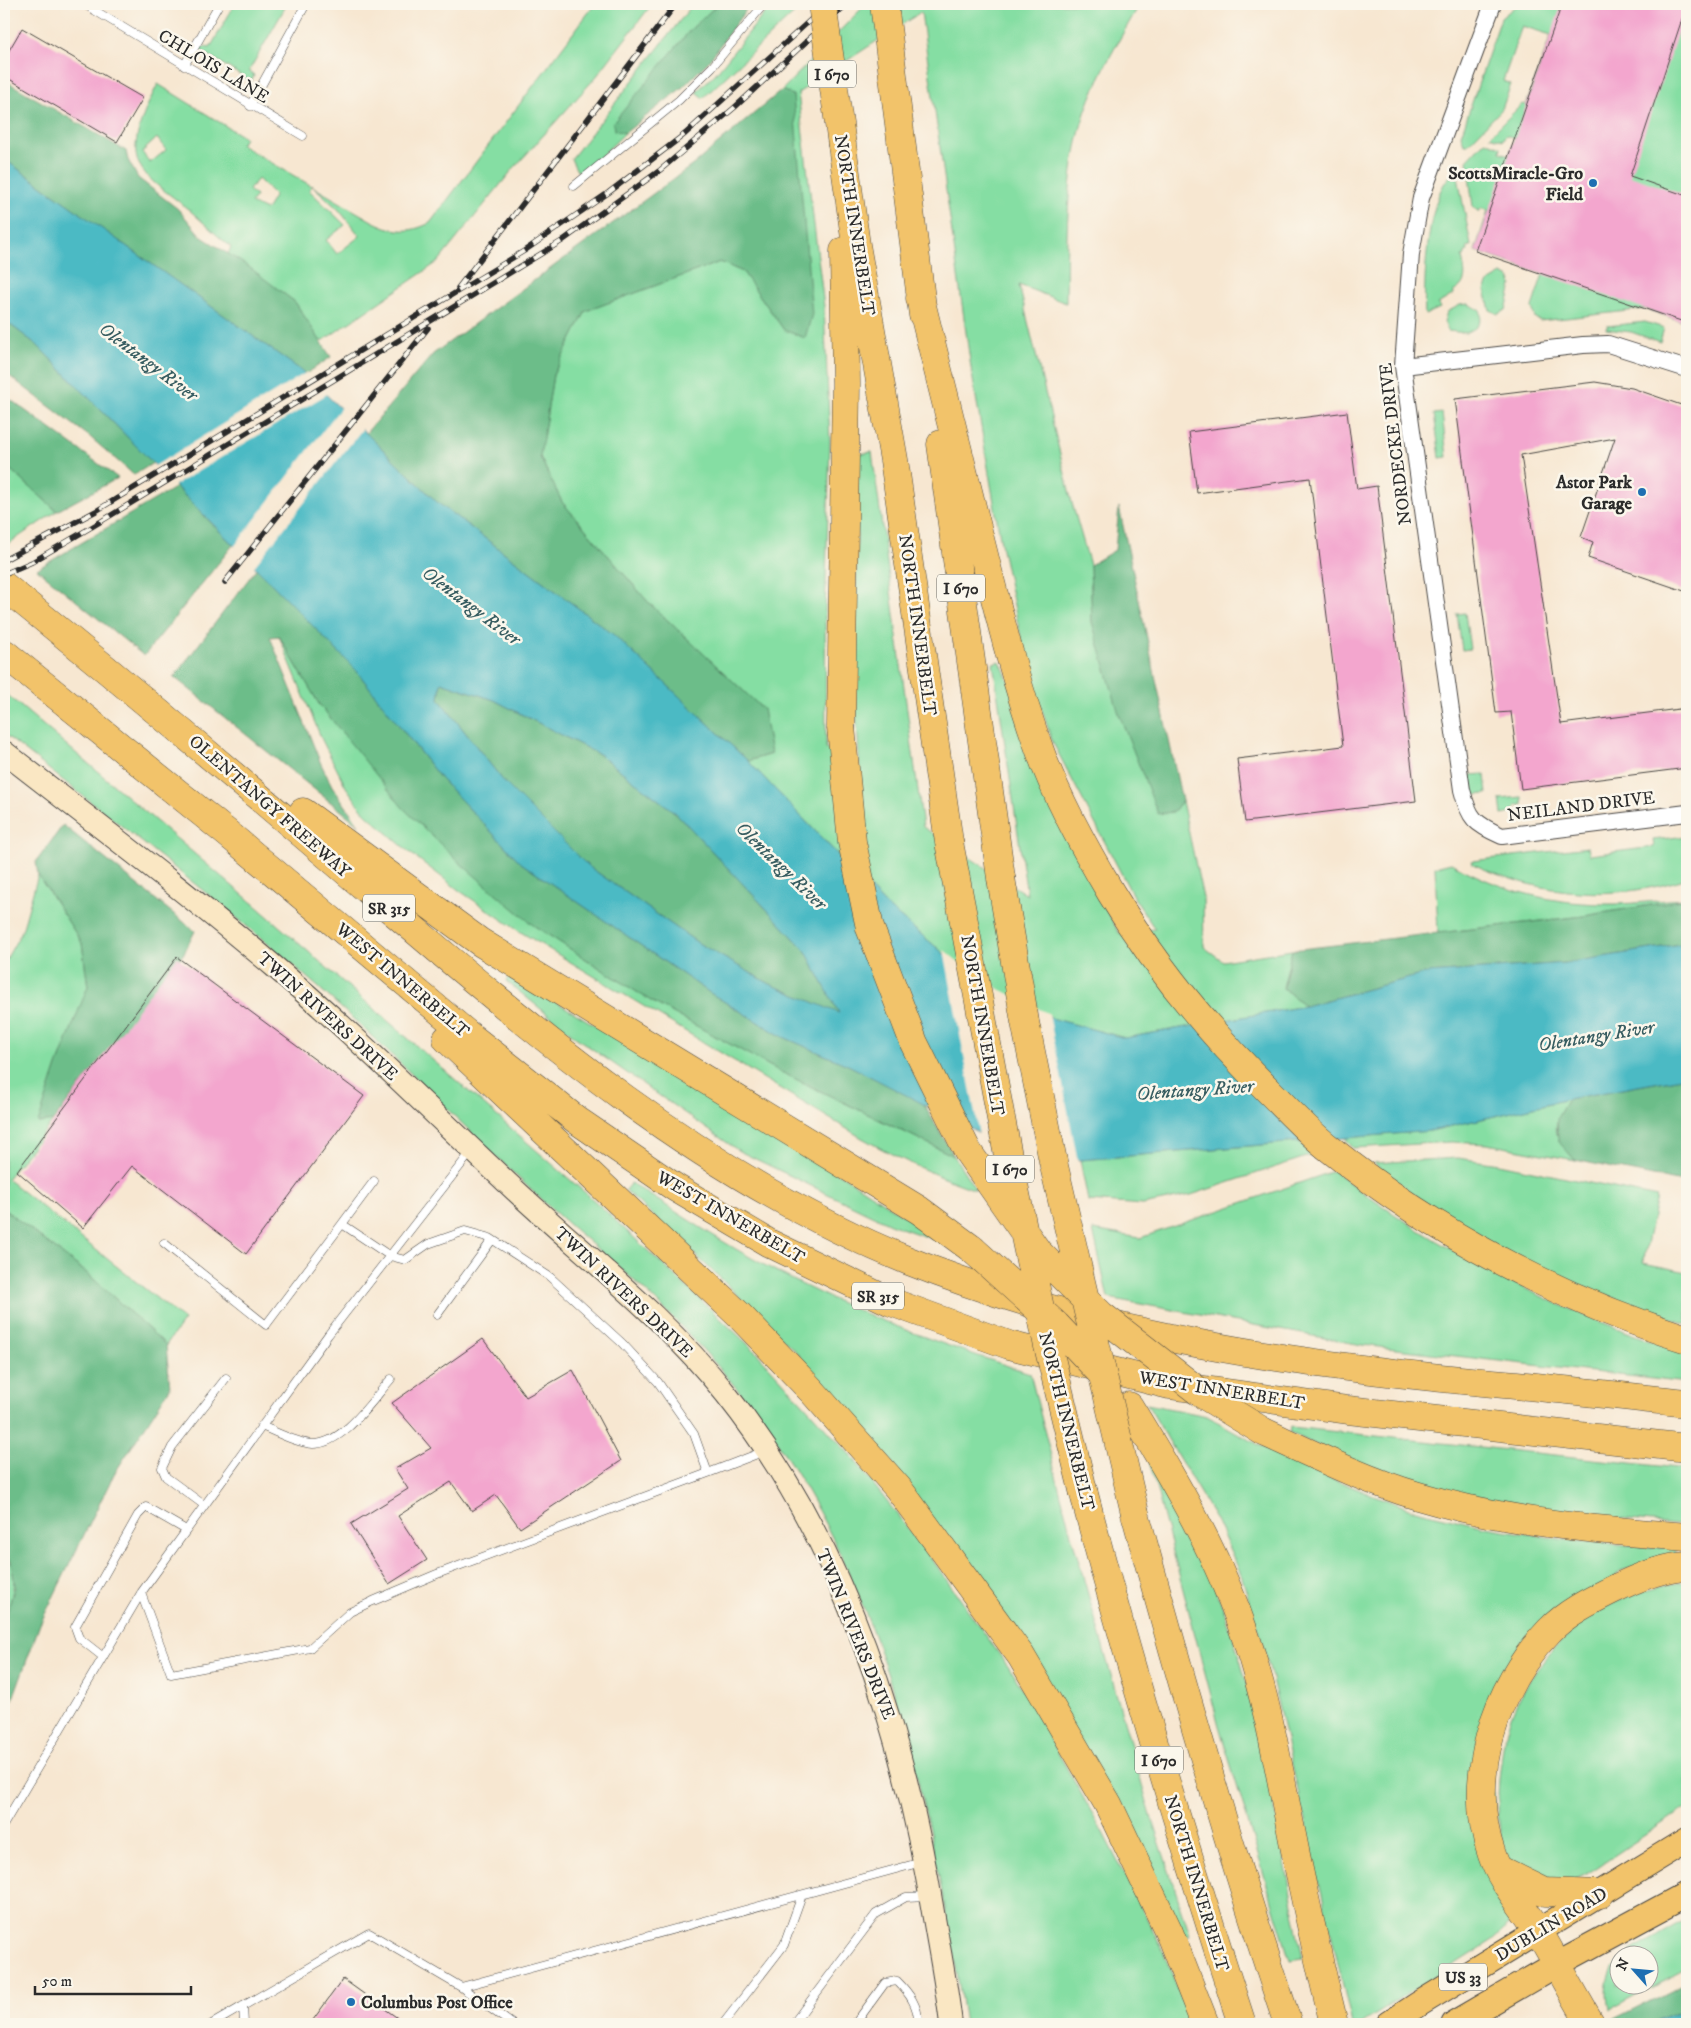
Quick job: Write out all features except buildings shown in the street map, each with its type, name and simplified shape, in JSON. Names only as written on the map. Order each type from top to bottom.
[{"type":"highway","name":"NORTH INNERBELT","points":[[822,4],[858,255],[894,460],[950,842],[1008,1161],[1048,1346],[1110,1592],[1183,1841],[1242,2024]]},
{"type":"highway","name":"I 670","points":[[884,4],[920,298],[1024,1022],[1054,1166],[1135,1514],[1244,1896],[1288,2024]]},
{"type":"highway","points":[[842,144],[846,384],[841,727],[852,842],[870,928],[914,1043],[968,1152],[1038,1252],[1101,1315],[1202,1394],[1264,1432],[1331,1463],[1417,1496],[1501,1515],[1597,1530],[1687,1537]]},
{"type":"highway","points":[[920,298],[1007,649],[1041,754],[1087,853],[1130,925],[1185,1001],[1231,1054],[1328,1147],[1380,1186],[1451,1232],[1523,1272],[1606,1310],[1687,1339]]},
{"type":"highway","name":"OLENTANGY FREEWAY","points":[[4,586],[178,727],[495,998],[604,1084],[664,1126],[790,1204],[909,1261],[1023,1302],[1100,1323],[1187,1342],[1424,1378],[1687,1403]]},
{"type":"highway","name":"SR 315","points":[[4,653],[227,834]]},
{"type":"highway","points":[[178,727],[301,811],[480,942],[919,1210],[972,1249],[1007,1278],[1062,1332],[1129,1406],[1180,1490],[1218,1565],[1248,1642],[1273,1742],[1306,1904],[1334,2024]]},
{"type":"highway","points":[[227,834],[608,1188],[738,1314],[812,1391],[898,1488],[1021,1656],[1108,1804],[1169,1932],[1205,2024]]},
{"type":"highway","name":"WEST INNERBELT","points":[[227,834],[466,1033],[578,1121],[676,1188],[769,1243],[891,1302],[1009,1345],[1169,1385],[1348,1410],[1687,1448]]},
{"type":"highway","points":[[1587,2017],[1539,1932],[1492,1855],[1484,1822],[1483,1779],[1489,1739],[1500,1705],[1520,1666],[1550,1630],[1582,1605],[1631,1580],[1687,1566]]},
{"type":"highway","points":[[1499,1869],[1545,1892],[1600,1894]]},
{"type":"main road","name":"TWIN RIVERS DRIVE","points":[[4,752],[275,967],[390,1070],[691,1354],[725,1392],[767,1450],[818,1539],[840,1585],[867,1651],[891,1719],[924,1861],[950,2024]]},
{"type":"main road","name":"DUBLIN ROAD","points":[[1389,2024],[1687,1840]]},
{"type":"main road","name":"DUBLIN ROAD","points":[[1454,2024],[1557,1964],[1687,1894]]},
{"type":"street","name":"NORDECKE DRIVE","points":[[1480,826],[1467,809],[1462,790],[1403,366],[1411,254],[1421,198],[1493,4]]},
{"type":"street","points":[[1403,366],[1583,345],[1608,344],[1687,369]]},
{"type":"street","name":"NEILAND DRIVE","points":[[1480,826],[1502,836],[1687,813]]},
{"type":"lane","name":"CHLOIS LANE","points":[[84,4],[250,106],[303,136]]},
{"type":"lane","points":[[184,66],[219,4]]},
{"type":"lane","points":[[250,106],[306,4]]},
{"type":"lane","points":[[574,186],[679,100],[712,67],[764,4]]},
{"type":"lane","points":[[4,1824],[141,1593],[261,1426],[473,1150]]},
{"type":"lane","points":[[164,1243],[266,1326],[374,1181]]},
{"type":"lane","points":[[342,1224],[390,1256],[405,1260],[428,1244],[465,1231],[492,1240],[550,1277],[622,1342],[652,1375],[694,1434],[708,1473]]},
{"type":"lane","points":[[437,1315],[492,1240]]},
{"type":"lane","points":[[204,1505],[166,1477],[162,1468],[172,1447],[226,1378]]},
{"type":"lane","points":[[261,1426],[312,1444],[330,1441],[344,1431],[391,1379]]},
{"type":"lane","points":[[141,1593],[171,1674],[310,1648],[350,1612],[373,1601],[437,1574],[767,1450]]},
{"type":"lane","points":[[102,1656],[79,1638],[76,1627],[138,1515],[146,1507],[186,1530]]},
{"type":"lane","points":[[461,1987],[924,1861]]},
{"type":"lane","points":[[723,2024],[784,1945],[802,1895]]},
{"type":"lane","points":[[793,2024],[876,1914],[906,1897],[931,1896]]},
{"type":"lane","points":[[212,2024],[369,1933],[461,1987],[512,2024]]},
{"type":"lane","points":[[855,2024],[885,1983],[897,1981],[911,1995],[918,2017],[918,2024]]},
{"type":"lane","points":[[243,2006],[244,2024]]},
{"type":"green space","points":[[235,4],[287,4],[249,71],[254,75],[251,82],[199,49],[201,46],[210,48]]},
{"type":"green space","points":[[595,4],[652,4],[596,77],[513,169],[438,262],[321,342],[295,302],[228,254],[231,247],[185,206],[157,185],[143,170],[136,156],[136,146],[149,102],[158,84],[245,138],[241,145],[311,186],[309,190],[345,225],[326,240],[337,254],[360,236],[339,210],[315,188],[372,221],[387,227],[408,230],[430,223]],"holes":[[[157,138],[166,150],[150,163],[142,152]],[[258,179],[275,195],[266,210],[251,203],[256,196],[249,190]]]},
{"type":"green space","points":[[693,4],[718,4],[691,29],[614,130],[625,133],[586,171],[577,171],[571,159]]},
{"type":"green space","points":[[718,4],[750,4],[708,62],[683,87],[625,133],[614,130],[613,123],[691,29]]},
{"type":"green space","points":[[772,4],[804,4],[703,98],[696,92],[716,73]]},
{"type":"green space","points":[[866,4],[1140,4],[1117,43],[1096,85],[1078,136],[1068,207],[1066,303],[1019,285],[1072,503],[1090,565],[1092,622],[1173,812],[1182,801],[1203,898],[1204,947],[1223,961],[1292,950],[1283,988],[1305,1006],[1125,1038],[1051,1018],[976,980],[888,907],[748,761],[771,754],[762,709],[649,603],[562,502],[540,457],[553,375],[586,311],[720,262],[743,272],[784,330],[793,96],[782,90]],"holes":[[[921,12],[971,368],[1002,549],[1027,666],[1053,743],[1133,896],[1155,929],[1119,933],[1108,913],[1000,661],[993,663],[1027,895],[923,827],[872,452],[858,454],[855,692],[860,772],[826,748],[825,612],[830,442],[824,307],[798,93]]]},
{"type":"green space","name":"ScottsMiracle-Gro Field","points":[[1518,4],[1546,4],[1560,9],[1562,4],[1687,4],[1687,323],[1645,309],[1540,321],[1535,318],[1532,307],[1543,274],[1475,251],[1488,211],[1481,208],[1479,212],[1473,207],[1467,160],[1485,141],[1501,147],[1500,152],[1509,155],[1515,138],[1506,135],[1503,140],[1490,136],[1522,104],[1526,105],[1551,35],[1522,26],[1503,81],[1511,84],[1502,109],[1468,144],[1464,144],[1461,135],[1501,18]]},
{"type":"green space","points":[[4,80],[126,151],[128,160],[138,178],[178,209],[202,237],[249,267],[295,302],[331,357],[306,374],[4,159]]},
{"type":"green space","points":[[782,90],[793,95],[812,314],[805,338],[784,330],[743,272],[720,262],[586,311],[553,375],[540,457],[562,502],[649,603],[763,709],[771,754],[748,761],[614,635],[438,503],[366,433],[433,354],[694,164]]},
{"type":"green space","points":[[1454,174],[1458,177],[1471,246],[1467,247],[1468,251],[1462,257],[1465,277],[1462,285],[1453,292],[1454,294],[1438,304],[1440,308],[1425,315],[1426,262],[1432,217],[1445,183]]},
{"type":"green space","points":[[1502,274],[1510,278],[1512,285],[1506,310],[1498,314],[1490,310],[1485,290],[1490,281]]},
{"type":"green space","points":[[1468,304],[1480,310],[1481,317],[1478,324],[1473,330],[1466,333],[1448,331],[1444,322],[1447,312],[1460,305]]},
{"type":"green space","points":[[4,320],[37,345],[153,463],[134,475],[90,437],[4,372]]},
{"type":"green space","points":[[1645,322],[1664,328],[1660,342],[1631,332],[1606,329],[1607,326]]},
{"type":"green space","points":[[4,395],[118,478],[57,511],[4,464]]},
{"type":"green space","points":[[1442,413],[1447,457],[1440,458],[1434,414]]},
{"type":"green space","points":[[4,464],[57,511],[5,546],[4,545]]},
{"type":"green space","points":[[176,487],[233,545],[144,656],[37,569]]},
{"type":"green space","points":[[1119,507],[1182,801],[1173,812],[1158,814],[1119,714],[1092,622],[1090,565],[1115,550]]},
{"type":"green space","points":[[257,568],[355,669],[441,779],[521,863],[710,993],[781,1036],[850,1066],[923,1103],[954,1156],[779,1071],[651,1001],[533,925],[461,864],[403,808],[319,704],[279,636],[270,637],[321,764],[332,786],[359,825],[174,677]]},
{"type":"green space","points":[[1465,613],[1470,649],[1462,650],[1457,614]]},
{"type":"green space","points":[[279,636],[319,704],[533,925],[651,1001],[779,1071],[954,1156],[976,1190],[918,1167],[862,1138],[519,931],[460,891],[409,852],[365,813],[346,787],[322,740]]},
{"type":"green space","points":[[441,682],[494,700],[600,755],[677,814],[805,950],[840,1014],[770,984],[698,943],[588,866],[505,783],[439,699]]},
{"type":"green space","points":[[4,692],[256,906],[598,1204],[753,1349],[853,1458],[934,1562],[1014,1675],[1100,1827],[1162,1948],[1191,2024],[965,2024],[942,1892],[919,1788],[906,1736],[874,1634],[854,1584],[806,1489],[756,1413],[718,1366],[655,1300],[548,1206],[347,1013],[241,921],[4,734]]},
{"type":"green space","points":[[1485,774],[1487,794],[1474,795],[1469,775]]},
{"type":"green space","points":[[1522,797],[1523,805],[1517,805],[1511,813],[1502,815],[1500,799]]},
{"type":"green space","points":[[63,825],[195,931],[184,953],[53,1121],[38,1123],[57,1066],[88,986],[82,943],[38,875],[36,862]]},
{"type":"green space","points":[[1687,836],[1687,878],[1660,886],[1633,890],[1606,893],[1552,889],[1499,875],[1473,864],[1472,861],[1588,847],[1590,855],[1654,847],[1653,840]]},
{"type":"green space","points":[[1451,863],[1490,882],[1530,895],[1550,899],[1593,904],[1615,904],[1687,899],[1584,916],[1438,933],[1435,867]]},
{"type":"green space","points":[[38,875],[82,943],[88,987],[57,1066],[39,1123],[53,1121],[7,1179],[184,1320],[166,1345],[88,1274],[4,1209],[4,963],[22,931]]},
{"type":"green space","points":[[1687,899],[1687,943],[1566,963],[1428,973],[1305,1006],[1283,988],[1292,950],[1584,916]]},
{"type":"green space","points":[[510,974],[804,1151],[949,1245],[890,1224],[739,1151],[578,1039],[506,981]]},
{"type":"green space","points":[[1687,1077],[1687,1183],[1575,1160],[1558,1141],[1557,1118],[1568,1099]]},
{"type":"green space","points":[[1568,1099],[1558,1118],[1556,1131],[1558,1138],[1575,1160],[1487,1144],[1451,1142],[1353,1148],[1345,1138],[1430,1131]]},
{"type":"green space","points":[[1299,1142],[1315,1154],[1191,1195],[1143,1205],[1088,1201],[1080,1160]]},
{"type":"green space","points":[[1458,1158],[1499,1164],[1657,1197],[1643,1263],[1687,1272],[1687,1324],[1590,1289],[1496,1247],[1437,1211],[1373,1163]]},
{"type":"green space","points":[[1334,1171],[1415,1228],[1502,1277],[1593,1319],[1687,1352],[1687,1383],[1362,1345],[1108,1298],[1093,1230],[1140,1238]]},
{"type":"green space","points":[[631,1183],[734,1248],[801,1284],[898,1327],[1030,1373],[1069,1527],[1151,1816],[1190,1935],[1184,1938],[891,1461],[795,1351],[625,1190]]},
{"type":"green space","points":[[4,1209],[88,1274],[166,1345],[170,1388],[114,1474],[40,1624],[4,1723],[4,1622],[15,1586],[11,1561],[4,1553]]},
{"type":"green space","points":[[1147,1404],[1207,1416],[1286,1460],[1411,1509],[1485,1527],[1566,1540],[1676,1549],[1676,1556],[1620,1571],[1485,1714],[1504,1904],[1510,1920],[1505,1929],[1493,1940],[1361,2024],[1352,2024],[1270,1670],[1241,1574],[1216,1520]]},
{"type":"green space","points":[[1291,1427],[1687,1469],[1687,1525],[1571,1515],[1439,1491],[1355,1462],[1290,1433]]},
{"type":"green space","points":[[1147,1453],[1190,1533],[1209,1574],[1226,1616],[1239,1658],[1261,1743],[1303,1959],[1290,1961],[1219,1726]]},
{"type":"green space","points":[[4,1553],[13,1569],[14,1578],[12,1595],[4,1622]]},
{"type":"green space","points":[[1687,1582],[1687,1807],[1578,1878],[1559,1882],[1521,1872],[1510,1861],[1503,1844],[1499,1822],[1498,1798],[1507,1729],[1523,1691],[1553,1650],[1571,1632],[1596,1613],[1641,1592],[1656,1587]]},
{"type":"green space","points":[[1687,1919],[1687,1968],[1658,1984],[1658,1946],[1640,1946]]},
{"type":"green space","points":[[1687,1982],[1687,2009],[1650,2024],[1604,2024]]},
{"type":"green space","points":[[1608,1984],[1608,1996],[1635,1996],[1609,2010],[1607,1996]]},
{"type":"water","name":"Olentangy River","points":[[4,159],[302,371],[438,503],[614,635],[748,761],[888,907],[976,980],[1051,1018],[1125,1038],[1305,1006],[1428,973],[1566,963],[1687,943],[1687,1077],[1568,1099],[1430,1131],[1080,1160],[1006,1147],[850,1066],[781,1036],[710,993],[521,863],[441,779],[355,669],[37,345],[4,320]],"holes":[[[441,682],[494,700],[600,755],[677,814],[805,950],[839,1013],[770,984],[698,943],[588,866],[505,783],[439,699]]]},
{"type":"water","points":[[1687,2009],[1687,2024],[1650,2024]]},
{"type":"pier","points":[[307,372],[329,393],[172,487],[153,467]]},
{"type":"pier","points":[[342,406],[364,427],[253,568],[233,548]]},
{"type":"pier","points":[[944,950],[978,978],[1049,1014],[1078,1162],[1006,1149],[979,1135]]},
{"type":"railway","points":[[458,288],[676,4]]},
{"type":"railway","points":[[4,560],[96,511],[524,251],[608,193],[685,134],[828,4]]},
{"type":"railway","points":[[4,574],[32,562],[95,525],[562,241],[659,171],[734,108],[847,4]]},
{"type":"railway","points":[[225,582],[428,328]]},
{"type":"place","name":"ScottsMiracle-Gro Field","points":[[1593,183]]},
{"type":"place","name":"Astor Park Garage","points":[[1642,492]]},
{"type":"place","name":"Columbus Post Office","points":[[351,2002]]}]
